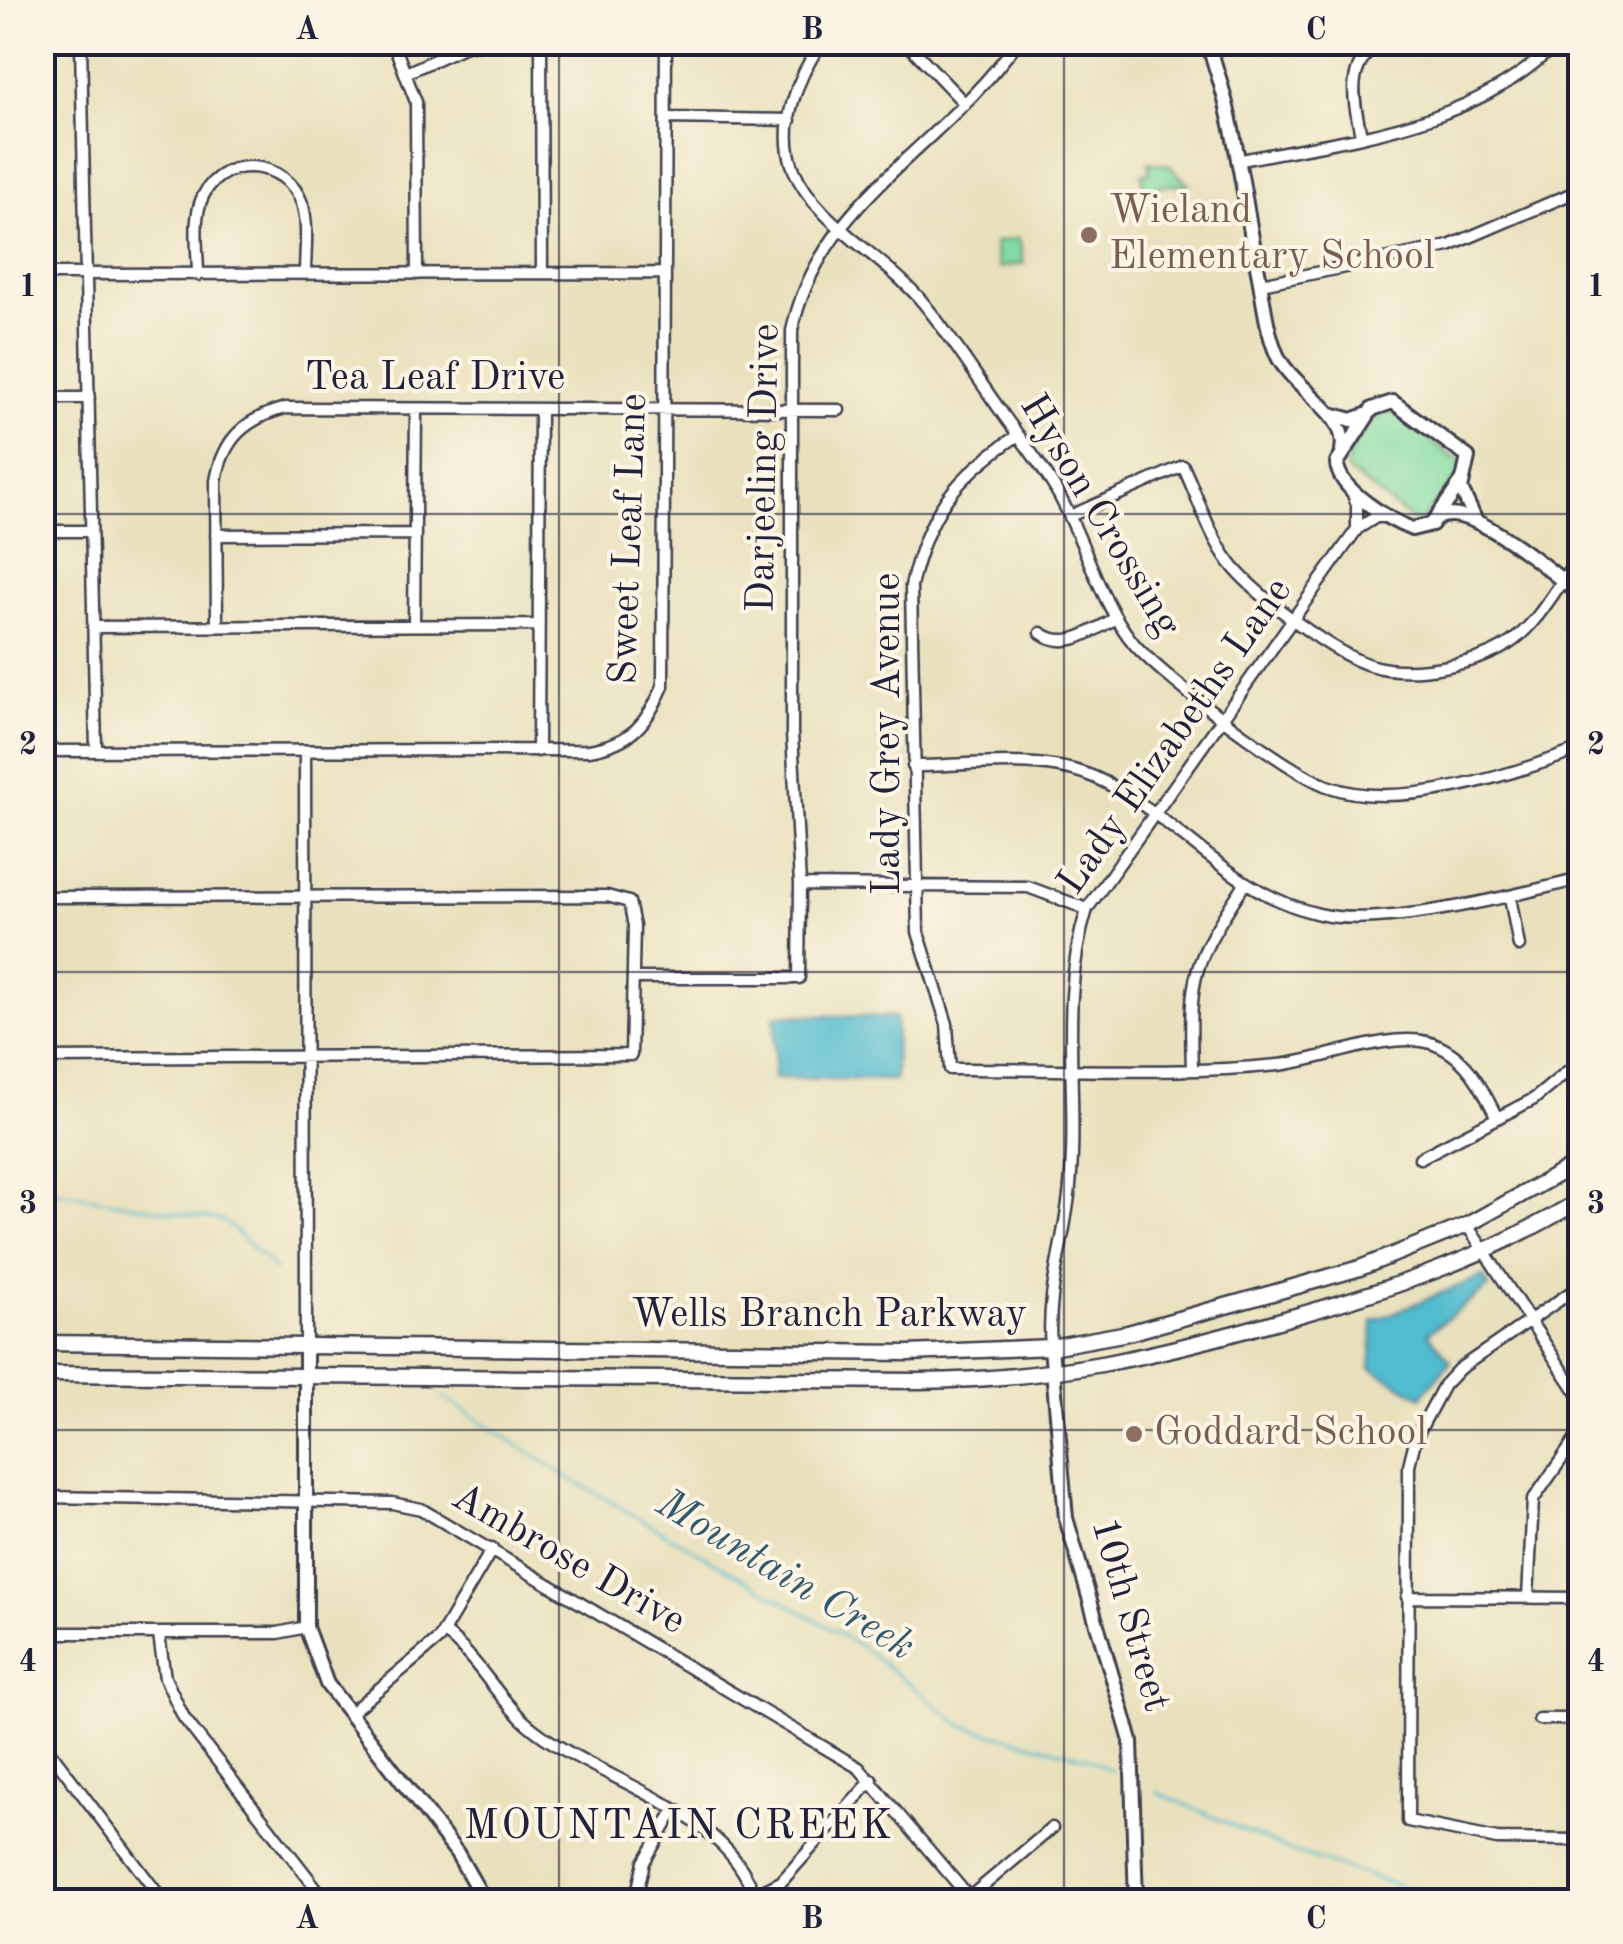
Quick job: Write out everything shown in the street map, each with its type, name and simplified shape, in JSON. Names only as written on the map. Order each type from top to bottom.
[{"type":"main road","name":"Wells Branch Parkway","points":[[42,1343],[908,1353],[1051,1347],[1128,1333],[1344,1272],[1467,1225],[1580,1162]]},
{"type":"main road","name":"Wells Branch Parkway","points":[[42,1374],[937,1381],[1052,1374],[1151,1357],[1382,1292],[1482,1252],[1580,1200]]},
{"type":"street","points":[[42,43],[319,42]]},
{"type":"street","points":[[393,42],[408,72],[416,102],[418,274]]},
{"type":"street","points":[[408,72],[468,45],[569,42]]},
{"type":"street","name":"Sweet Leaf Lane","points":[[42,750],[538,751],[615,746],[651,715],[663,686],[666,42]]},
{"type":"street","name":"Hyson Crossing","points":[[822,42],[799,77],[790,120],[792,167],[803,189],[897,272],[926,306],[1070,516],[1116,618],[1151,662],[1313,780],[1362,794],[1397,794],[1501,776],[1580,749]]},
{"type":"street","points":[[906,42],[965,104]]},
{"type":"street","name":"Darjeeling Drive","points":[[634,978],[799,978],[800,885],[792,733],[792,331],[798,303],[815,260],[840,225],[965,104],[1017,42]]},
{"type":"street","points":[[1207,42],[1238,161],[1278,358],[1298,386],[1331,414],[1342,432],[1337,470],[1357,504],[1357,529]]},
{"type":"street","points":[[1238,161],[1410,127],[1445,115],[1512,81],[1558,42]]},
{"type":"street","points":[[541,43],[542,272]]},
{"type":"street","points":[[81,44],[96,750]]},
{"type":"street","points":[[1361,135],[1352,88],[1354,74],[1362,56],[1376,45]]},
{"type":"street","points":[[666,118],[790,120]]},
{"type":"street","points":[[198,275],[202,198],[222,175],[246,167],[276,172],[297,192],[305,218],[305,274]]},
{"type":"street","points":[[1260,284],[1449,246],[1580,190]]},
{"type":"street","points":[[42,274],[665,273]]},
{"type":"street","points":[[1580,348],[1576,351],[1580,362]]},
{"type":"street","points":[[42,398],[89,398]]},
{"type":"street","points":[[1331,414],[1352,420],[1380,404],[1399,405],[1462,450],[1468,465],[1462,496],[1474,518]]},
{"type":"street","name":"Tea Leaf Drive","points":[[217,626],[220,458],[248,422],[286,408],[838,410]]},
{"type":"street","points":[[414,625],[416,409]]},
{"type":"street","points":[[538,751],[540,409]]},
{"type":"street","points":[[1342,450],[1370,412]]},
{"type":"street","name":"Lady Grey Avenue","points":[[1018,435],[960,480],[935,513],[920,548],[911,586],[918,932],[947,1024],[950,1069],[1069,1068]]},
{"type":"street","points":[[1070,516],[1183,466],[1228,560],[1250,584],[1359,661],[1410,669],[1500,649],[1528,627],[1580,556]]},
{"type":"street","points":[[1434,520],[1463,480]]},
{"type":"street","points":[[1348,486],[1412,530],[1451,513],[1474,518],[1580,594]]},
{"type":"street","points":[[1357,529],[1376,518],[1393,518]]},
{"type":"street","name":"Lady Elizabeths Lane","points":[[1051,1347],[1048,1308],[1070,1187],[1070,983],[1087,910],[1357,529]]},
{"type":"street","points":[[42,531],[91,530]]},
{"type":"street","points":[[216,535],[415,534]]},
{"type":"street","points":[[1041,633],[1052,641],[1069,641],[1116,618]]},
{"type":"street","points":[[93,627],[538,625]]},
{"type":"street","points":[[305,752],[306,1627],[327,1684],[457,1853],[485,1902]]},
{"type":"street","points":[[913,766],[1046,766],[1072,770],[1104,783],[1152,815],[1244,885],[1282,904],[1339,916],[1368,918],[1510,897],[1580,879]]},
{"type":"street","points":[[800,885],[1028,887],[1087,910]]},
{"type":"street","points":[[1192,1069],[1194,972],[1206,942],[1244,885]]},
{"type":"street","points":[[42,897],[607,896],[630,902],[634,978],[631,1055],[42,1058]]},
{"type":"street","points":[[1510,897],[1519,946]]},
{"type":"street","points":[[1069,1068],[1281,1065],[1404,1040],[1430,1042],[1456,1056],[1478,1078],[1498,1118]]},
{"type":"street","points":[[1420,1158],[1534,1098],[1580,1061]]},
{"type":"street","points":[[1467,1225],[1580,1397]]},
{"type":"street","points":[[1580,1286],[1459,1369],[1424,1416],[1409,1465],[1407,1597],[1408,1821],[1497,1839],[1580,1840]]},
{"type":"street","name":"10th Street","points":[[1051,1347],[1066,1518],[1131,1741],[1136,1796],[1136,1902]]},
{"type":"street","points":[[1528,1597],[1533,1500],[1580,1433]]},
{"type":"street","name":"Ambrose Drive","points":[[42,1498],[410,1506],[492,1548],[841,1756],[872,1780],[969,1900]]},
{"type":"street","points":[[349,1714],[415,1663],[444,1632],[492,1548]]},
{"type":"street","points":[[1407,1597],[1580,1598]]},
{"type":"street","points":[[42,1633],[278,1633],[306,1627]]},
{"type":"street","points":[[444,1632],[536,1730],[674,1811],[725,1846],[755,1898],[781,1882],[872,1780]]},
{"type":"street","points":[[160,1635],[165,1678],[184,1718],[327,1902]]},
{"type":"street","points":[[1539,1720],[1580,1719]]},
{"type":"street","points":[[42,1741],[164,1902]]},
{"type":"street","points":[[635,1902],[644,1862],[674,1811]]},
{"type":"street","points":[[969,1900],[1052,1828]]},
{"type":"green space","points":[[1149,162],[1169,165],[1188,184],[1158,186],[1158,190],[1145,193],[1142,174],[1150,172]]},
{"type":"green space","points":[[1019,238],[1024,263],[999,268],[994,243]]},
{"type":"green space","points":[[1390,411],[1462,463],[1458,476],[1421,522],[1414,522],[1347,470],[1350,454],[1361,435],[1375,419]]},
{"type":"water","points":[[775,1015],[896,1017],[895,1080],[774,1078]]},
{"type":"water","points":[[1483,1276],[1489,1287],[1428,1333],[1451,1361],[1421,1397],[1371,1368],[1373,1321]]},
{"type":"waterway","name":"Mountain Creek","points":[[42,1189],[224,1221],[276,1270]]},
{"type":"waterway","name":"Mountain Creek","points":[[443,1397],[571,1479],[859,1645],[963,1726],[1088,1758],[1111,1770]]},
{"type":"waterway","name":"Mountain Creek","points":[[1157,1792],[1290,1851],[1450,1902]]},
{"type":"place","name":"Wieland Elementary School","points":[[1089,235]]},
{"type":"place","name":"Goddard School","points":[[1134,1434]]},
{"type":"district","name":"MOUNTAIN CREEK","points":[[679,1827]]}]
